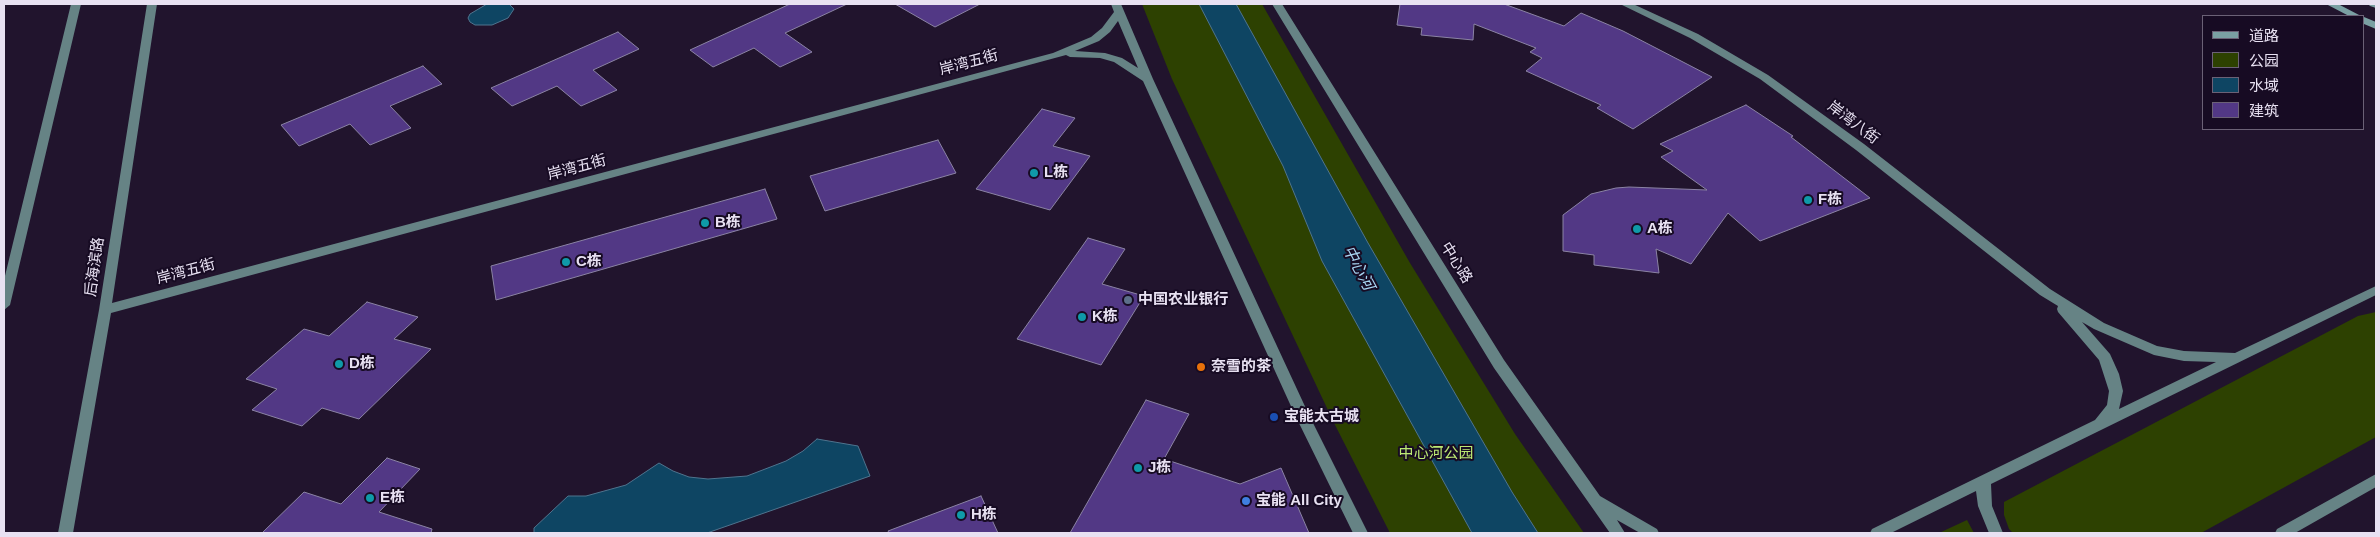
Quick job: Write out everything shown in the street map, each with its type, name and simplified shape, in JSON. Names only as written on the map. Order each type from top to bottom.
[{"type":"main road","points":[[4,305],[76,4]]},
{"type":"main road","name":"后海滨路","points":[[65,533],[105,310],[152,4]]},
{"type":"main road","name":"中心路","points":[[1277,4],[1499,364],[1618,533]]},
{"type":"main road","name":"岸湾八街","points":[[1625,4],[1694,36],[1764,77],[1860,147],[2045,292]]},
{"type":"main road","points":[[2331,4],[2354,15]]},
{"type":"main road","points":[[1057,55],[1095,38],[1106,30],[1118,8]]},
{"type":"main road","points":[[1118,8],[1148,80],[1302,415],[1360,533]]},
{"type":"main road","points":[[1057,55],[1075,53],[1101,55],[1134,68],[1148,80]]},
{"type":"main road","name":"岸湾五街","points":[[105,310],[1057,55]]},
{"type":"main road","points":[[1877,533],[2376,290]]},
{"type":"main road","points":[[2045,292],[2099,326],[2154,350],[2184,356],[2236,358]]},
{"type":"main road","points":[[2045,292],[2094,343],[2105,358],[2112,374],[2116,392],[2114,406],[2099,425]]},
{"type":"main road","points":[[2282,533],[2376,480]]},
{"type":"main road","points":[[1983,481],[1985,506],[1996,533]]},
{"type":"main road","points":[[1594,499],[1652,533]]},
{"type":"green space","name":"中心河公园","points":[[1142,4],[1262,4],[1410,263],[1515,434],[1584,533],[1390,533],[1334,423],[1172,79]]},
{"type":"green space","points":[[2376,312],[2376,437],[2201,533],[2013,533],[2009,529],[2004,515],[2004,502],[2358,316]]},
{"type":"green space","points":[[1967,520],[1974,533],[1939,533]]},
{"type":"water","points":[[487,4],[509,4],[514,9],[508,18],[492,25],[475,25],[470,22],[468,18],[470,14]]},
{"type":"water","name":"中心河","points":[[1199,4],[1236,4],[1368,243],[1512,492],[1538,533],[1472,533],[1322,261],[1283,166]]},
{"type":"water","points":[[817,439],[858,446],[870,476],[707,533],[534,533],[534,528],[568,496],[586,496],[626,485],[659,463],[689,477],[708,479],[747,476],[786,461],[803,451]]},
{"type":"building","points":[[790,4],[847,4],[785,33],[812,52],[780,67],[754,48],[713,67],[690,50]]},
{"type":"building","points":[[895,4],[980,4],[935,27]]},
{"type":"building","points":[[1400,4],[1504,4],[1564,26],[1581,13],[1623,31],[1712,77],[1633,129],[1597,108],[1601,105],[1526,71],[1542,58],[1530,52],[1536,48],[1474,24],[1473,40],[1421,35],[1422,28],[1397,25]]},
{"type":"building","points":[[618,32],[639,49],[593,70],[617,90],[581,106],[557,86],[512,106],[491,88]]},
{"type":"building","points":[[423,66],[442,84],[390,106],[411,128],[370,145],[350,124],[299,146],[281,125]]},
{"type":"building","points":[[1746,105],[1793,136],[1791,137],[1870,198],[1760,241],[1728,213],[1691,264],[1656,249],[1659,273],[1594,265],[1594,255],[1563,251],[1563,215],[1591,194],[1629,187],[1707,190],[1661,157],[1673,151],[1660,144]]},
{"type":"building","name":"L栋","points":[[1042,109],[1075,118],[1053,146],[1090,156],[1050,210],[976,189]]},
{"type":"building","points":[[938,140],[956,173],[825,211],[810,176]]},
{"type":"building","points":[[765,189],[777,219],[496,300],[491,266]]},
{"type":"building","name":"K栋","points":[[1088,238],[1125,249],[1102,284],[1144,296],[1101,365],[1017,339]]},
{"type":"building","name":"D栋","points":[[367,302],[418,317],[394,339],[431,349],[359,419],[322,408],[302,426],[252,410],[277,389],[246,379],[304,329],[329,336]]},
{"type":"building","name":"J栋","points":[[1146,400],[1189,414],[1164,459],[1240,484],[1281,468],[1309,533],[1070,533]]},
{"type":"building","name":"E栋","points":[[387,458],[420,469],[379,512],[432,529],[431,533],[262,533],[304,492],[341,504]]},
{"type":"building","name":"H栋","points":[[981,496],[998,533],[889,533],[888,531]]},
{"type":"place","name":"L栋","points":[[1034,173]]},
{"type":"place","name":"F栋","points":[[1808,200]]},
{"type":"place","name":"B栋","points":[[705,223]]},
{"type":"place","name":"A栋","points":[[1637,229]]},
{"type":"place","name":"C栋","points":[[566,262]]},
{"type":"place","name":"中国农业银行","points":[[1128,300]]},
{"type":"place","name":"K栋","points":[[1082,317]]},
{"type":"place","name":"D栋","points":[[339,364]]},
{"type":"place","name":"奈雪的茶","points":[[1201,367]]},
{"type":"place","name":"宝能太古城","points":[[1274,417]]},
{"type":"place","name":"J栋","points":[[1138,468]]},
{"type":"place","name":"E栋","points":[[370,498]]},
{"type":"place","name":"宝能 All City","points":[[1246,501]]},
{"type":"place","name":"H栋","points":[[961,515]]}]
